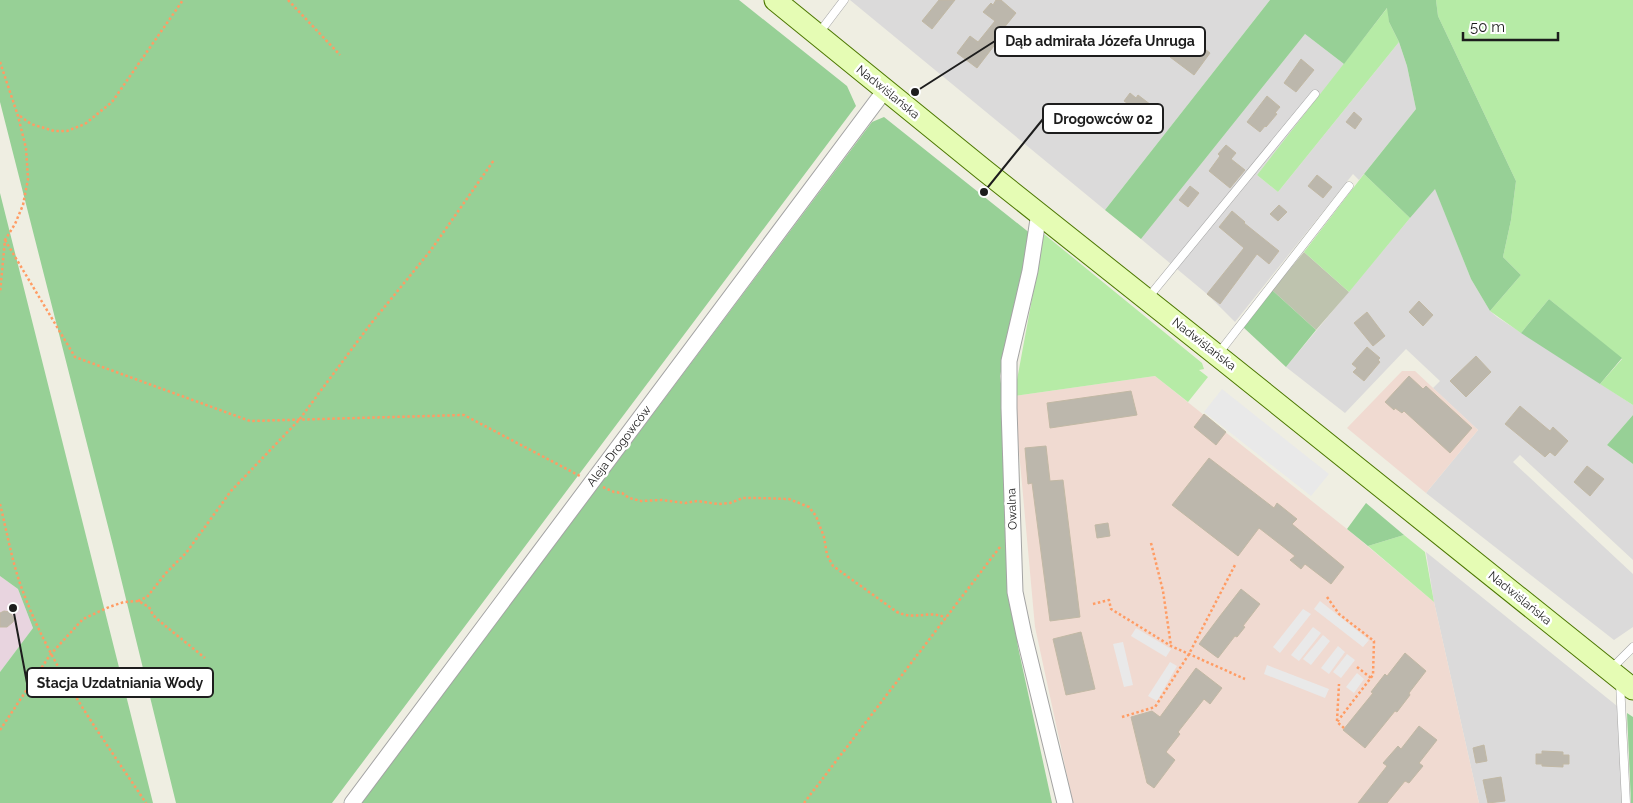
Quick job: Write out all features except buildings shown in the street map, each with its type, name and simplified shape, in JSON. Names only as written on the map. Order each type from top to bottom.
[{"type":"main road","name":"Nadwiślańska","points":[[775,0],[1621,680]]},
{"type":"street","name":"Aleja Drogowców","points":[[352,803],[885,90]]},
{"type":"street","name":"Owalna","points":[[1039,213],[1030,271],[1009,361],[1015,592],[1065,803]]},
{"type":"lane","points":[[817,35],[844,0]]},
{"type":"lane","points":[[1147,299],[1315,94]]},
{"type":"lane","points":[[1217,354],[1349,186]]},
{"type":"lane","points":[[1626,803],[1621,680],[1633,647]]},
{"type":"path","points":[[18,116],[31,124],[54,131],[67,131],[85,124],[112,102],[183,0]]},
{"type":"path","points":[[288,0],[340,55]]},
{"type":"path","points":[[0,62],[18,116],[26,148],[28,179],[23,205],[15,224],[5,240],[0,293]]},
{"type":"path","points":[[0,730],[50,655],[83,619],[117,605],[138,601],[147,597],[166,573],[186,554],[231,491],[298,420],[369,326],[430,250],[494,160]]},
{"type":"path","points":[[5,240],[75,357],[250,421],[464,415],[592,482],[614,492],[622,493],[629,498],[684,502],[698,501],[718,504],[730,503],[743,498],[789,499],[809,507],[816,516],[824,537],[827,555],[834,566],[843,574],[906,617],[940,615],[946,618]]},
{"type":"path","points":[[0,504],[21,587],[50,655],[68,686],[146,803]]},
{"type":"path","points":[[804,803],[1013,529]]},
{"type":"path","points":[[1151,542],[1163,591],[1171,646]]},
{"type":"path","points":[[1122,716],[1156,707],[1189,654],[1236,563]]},
{"type":"path","points":[[1327,597],[1339,614],[1374,641],[1373,675],[1337,722]]},
{"type":"path","points":[[1093,604],[1109,600],[1111,609],[1171,646],[1245,680]]},
{"type":"path","points":[[138,601],[149,607],[153,615],[205,658]]},
{"type":"path","points":[[1358,667],[1371,678]]},
{"type":"path","points":[[1337,722],[1339,684]]},
{"type":"path","points":[[1337,722],[1344,728]]},
{"type":"shaded area","points":[[850,0],[1270,0],[1105,210]]},
{"type":"shaded area","points":[[1305,34],[1344,64],[1257,175],[1278,192],[1399,42],[1407,66],[1416,109],[1359,180],[1353,174],[1235,322],[1207,294],[1141,239]]},
{"type":"shaded area","points":[[1435,188],[1471,279],[1490,311],[1633,405],[1633,415],[1607,445],[1633,464],[1633,560],[1520,455],[1513,462],[1633,574],[1633,627],[1614,640],[1426,493],[1478,430],[1433,388],[1440,381],[1406,349],[1345,413],[1286,367]]},
{"type":"shaded area","points":[[1304,252],[1349,292],[1316,330],[1272,290]]},
{"type":"shaded area","points":[[1402,371],[1415,371],[1478,430],[1426,493],[1347,428]]},
{"type":"shaded area","points":[[1155,376],[1347,529],[1434,602],[1479,803],[1073,803],[1035,627],[1014,396]]},
{"type":"shaded area","points":[[1222,389],[1329,474],[1311,496],[1204,412]]},
{"type":"shaded area","points":[[1426,552],[1617,706],[1622,803],[1479,803],[1434,602]]},
{"type":"shaded area","points":[[0,576],[18,589],[33,628],[0,672]]},
{"type":"shaded area","points":[[1320,601],[1369,640],[1363,647],[1314,609]]},
{"type":"shaded area","points":[[1303,609],[1311,614],[1280,653],[1273,647]]},
{"type":"shaded area","points":[[1313,627],[1321,633],[1299,661],[1291,655]]},
{"type":"shaded area","points":[[1136,628],[1171,649],[1166,657],[1131,636]]},
{"type":"shaded area","points":[[1323,635],[1330,641],[1311,665],[1303,659]]},
{"type":"shaded area","points":[[1123,642],[1133,685],[1124,687],[1113,644]]},
{"type":"shaded area","points":[[1338,646],[1345,652],[1329,674],[1321,668]]},
{"type":"shaded area","points":[[1347,654],[1355,660],[1341,678],[1333,672]]},
{"type":"shaded area","points":[[1170,662],[1177,666],[1157,701],[1148,696]]},
{"type":"shaded area","points":[[1267,665],[1329,689],[1325,698],[1264,674]]},
{"type":"shaded area","points":[[1357,673],[1364,679],[1354,693],[1346,687]]},
{"type":"green space","points":[[0,0],[739,0],[847,86],[856,106],[332,803],[176,803],[0,102]]},
{"type":"green space","points":[[1270,0],[1436,0],[1438,16],[1516,181],[1511,220],[1503,257],[1521,275],[1490,311],[1471,279],[1435,189],[1410,218],[1364,174],[1416,109],[1407,66],[1399,42],[1389,22],[1387,8],[1344,64],[1305,34],[1141,239],[1105,210]]},
{"type":"green space","points":[[1436,0],[1633,0],[1633,405],[1600,384],[1622,359],[1549,299],[1521,333],[1490,311],[1521,275],[1503,257],[1511,220],[1516,181],[1438,16]]},
{"type":"green space","points":[[1388,7],[1389,22],[1399,42],[1278,192],[1257,175]]},
{"type":"green space","points":[[884,117],[1031,234],[1000,376],[1003,399],[1009,578],[1018,647],[1052,803],[361,803],[872,122]]},
{"type":"green space","points":[[1364,174],[1410,218],[1349,292],[1304,252]]},
{"type":"green space","points":[[0,193],[153,803],[0,803],[0,672],[33,628],[18,589],[0,576]]},
{"type":"green space","points":[[1044,234],[1202,363],[1204,369],[1199,370],[1208,377],[1188,402],[1155,376],[1014,396]]},
{"type":"green space","points":[[1272,290],[1316,330],[1286,367],[1243,327]]},
{"type":"green space","points":[[1549,299],[1622,358],[1600,384],[1521,333]]},
{"type":"green space","points":[[1633,415],[1633,464],[1607,445]]},
{"type":"green space","points":[[1366,503],[1404,535],[1368,546],[1347,529]]},
{"type":"green space","points":[[1404,535],[1425,552],[1434,602],[1368,546]]},
{"type":"green space","points":[[1627,713],[1633,717],[1633,803],[1631,803]]},
{"type":"place","name":"Dąb admirała Józefa Unruga","points":[[915,92]]},
{"type":"place","name":"Drogowców 02","points":[[984,192]]},
{"type":"place","name":"Stacja Uzdatniania Wody","points":[[13,608]]}]
